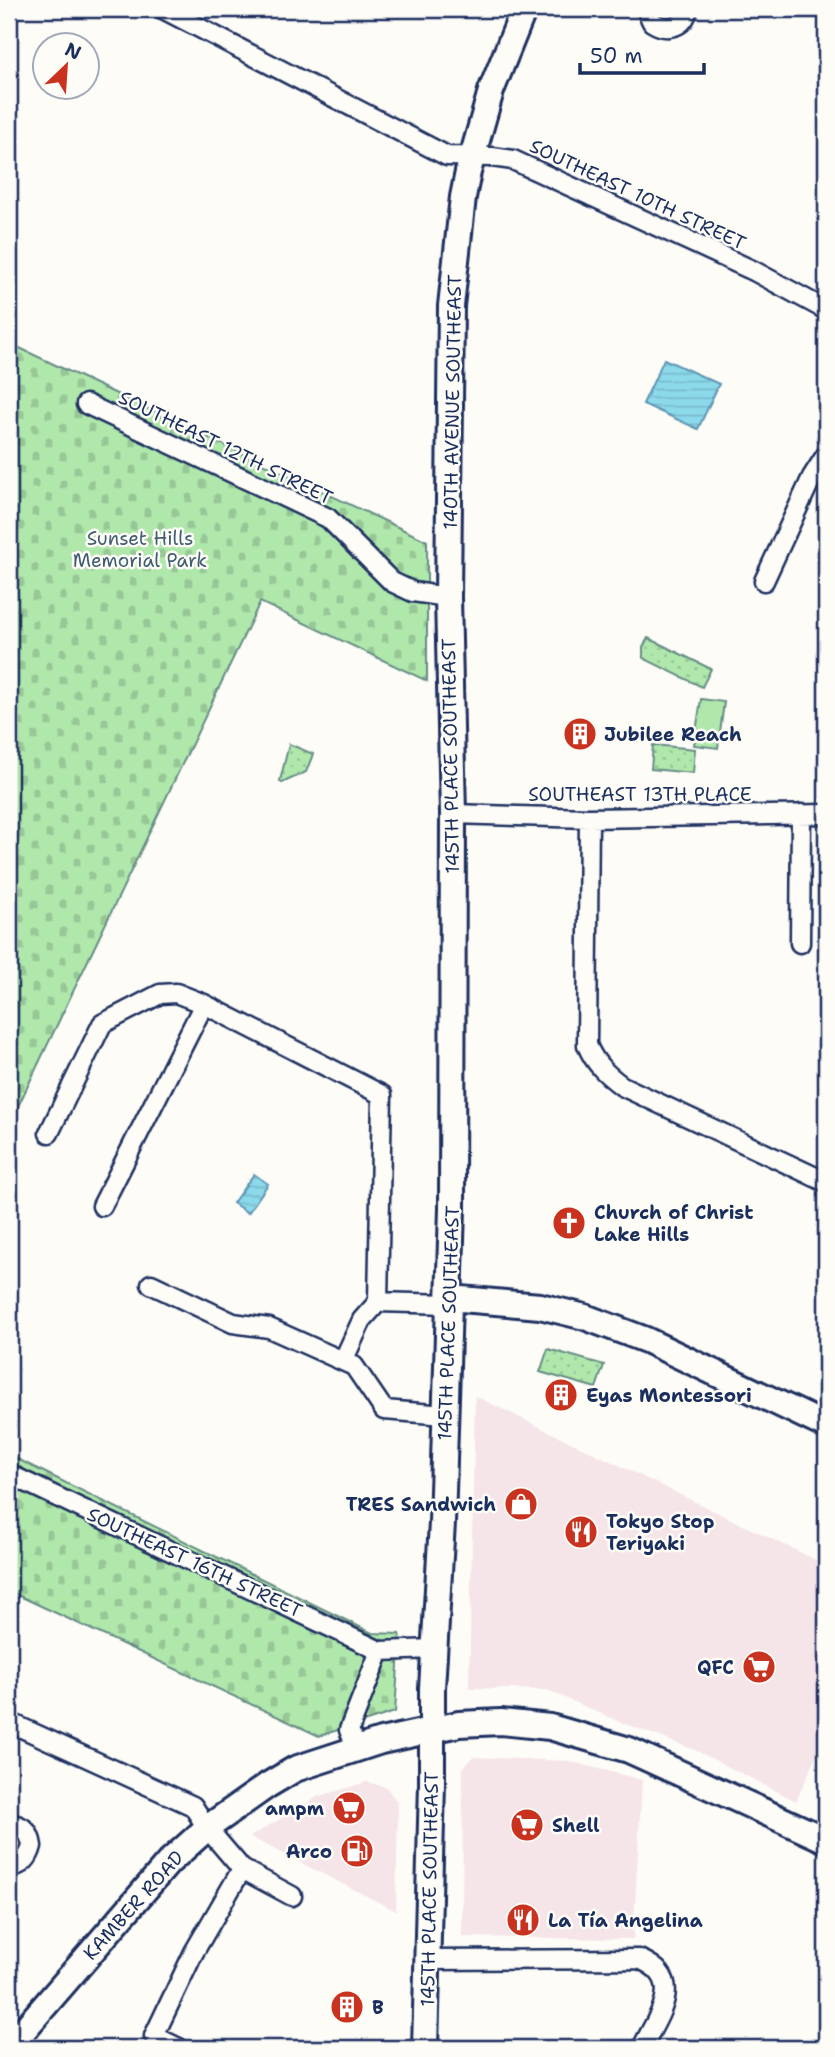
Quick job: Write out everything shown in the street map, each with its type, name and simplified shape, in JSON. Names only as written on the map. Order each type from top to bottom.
[{"type":"street","name":"SOUTHEAST 10TH STREET","points":[[163,9],[447,156],[513,160],[754,271],[826,310]]},
{"type":"street","name":"140TH AVENUE SOUTHEAST","points":[[448,597],[450,306],[463,197],[491,91],[524,9]]},
{"type":"street","points":[[646,9],[652,22],[666,28],[680,24],[688,9]]},
{"type":"street","name":"SOUTHEAST 12TH STREET","points":[[86,404],[328,518],[392,582],[413,592],[448,597]]},
{"type":"street","points":[[764,581],[824,450]]},
{"type":"street","name":"145TH PLACE SOUTHEAST","points":[[425,2048],[434,1648],[452,1209],[453,814],[448,597]]},
{"type":"street","name":"SOUTHEAST 13TH PLACE","points":[[453,814],[589,818],[826,814]]},
{"type":"street","points":[[800,943],[801,814]]},
{"type":"street","points":[[589,818],[587,1045],[593,1060],[622,1086],[826,1182]]},
{"type":"street","points":[[49,1133],[102,1024],[160,994],[176,993],[204,1004],[382,1095],[378,1302],[362,1320],[342,1361]]},
{"type":"street","points":[[102,1206],[204,1004]]},
{"type":"street","points":[[150,1284],[233,1323],[269,1328],[354,1366],[384,1410],[445,1415]]},
{"type":"street","points":[[378,1302],[449,1301],[540,1306],[585,1317],[646,1340],[826,1426]]},
{"type":"street","name":"SOUTHEAST 16TH STREET","points":[[9,1474],[380,1651]]},
{"type":"street","points":[[357,1749],[349,1730],[380,1651],[434,1648]]},
{"type":"street","points":[[9,1722],[193,1806],[207,1828],[242,1869],[292,1896]]},
{"type":"street","points":[[432,1729],[459,1724],[501,1722],[550,1727],[591,1738],[672,1768],[826,1840]]},
{"type":"street","name":"KAMBER ROAD","points":[[9,2048],[169,1862],[207,1828],[295,1769],[432,1729]]},
{"type":"street","points":[[9,1824],[22,1827],[32,1846],[26,1860],[9,1867]]},
{"type":"street","points":[[179,2048],[154,2036],[194,1952],[242,1869]]},
{"type":"street","points":[[428,1960],[639,1959],[658,1970],[665,1979],[667,1990],[642,2048]]},
{"type":"shaded area","points":[[475,1396],[826,1565],[826,1735],[796,1801],[695,1750],[620,1722],[547,1690],[469,1688]]},
{"type":"shaded area","points":[[473,1757],[568,1761],[642,1780],[633,1939],[462,1937],[463,1768]]},
{"type":"shaded area","points":[[367,1782],[386,1787],[398,1803],[396,1911],[250,1837],[317,1797]]},
{"type":"green space","name":"Sunset Hills Memorial Park","points":[[9,343],[427,541],[427,681],[260,602],[9,1125]]},
{"type":"green space","points":[[648,638],[711,669],[702,687],[643,658],[643,647]]},
{"type":"green space","points":[[701,699],[724,702],[718,748],[694,745]]},
{"type":"green space","points":[[289,744],[313,754],[306,772],[282,783],[280,781]]},
{"type":"green space","points":[[653,745],[695,749],[693,773],[651,769]]},
{"type":"green space","points":[[548,1349],[604,1365],[596,1388],[540,1372]]},
{"type":"green space","points":[[9,1455],[372,1633],[400,1634],[395,1712],[319,1736],[9,1591]]},
{"type":"water","points":[[664,359],[719,384],[698,429],[643,404]]},
{"type":"water","points":[[254,1174],[268,1184],[248,1213],[233,1203]]},
{"type":"place","name":"Jubilee Reach","points":[[580,734]]},
{"type":"place","name":"Church of Christ Lake Hills","points":[[569,1223]]},
{"type":"place","name":"Eyas Montessori","points":[[561,1395]]},
{"type":"place","name":"TRES Sandwich","points":[[521,1504]]},
{"type":"place","name":"Tokyo Stop Teriyaki","points":[[581,1532]]},
{"type":"place","name":"QFC","points":[[759,1667]]},
{"type":"place","name":"ampm","points":[[349,1808]]},
{"type":"place","name":"Shell","points":[[527,1825]]},
{"type":"place","name":"Arco","points":[[357,1851]]},
{"type":"place","name":"La Tía Angelina","points":[[523,1920]]},
{"type":"place","name":"B","points":[[347,2007]]}]
